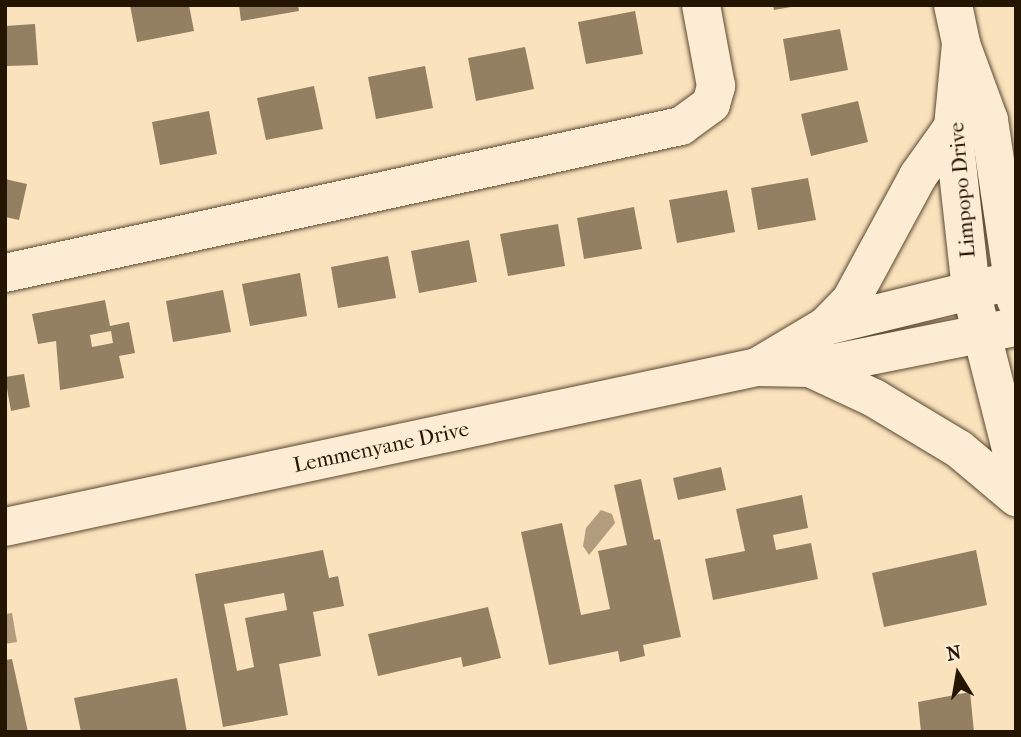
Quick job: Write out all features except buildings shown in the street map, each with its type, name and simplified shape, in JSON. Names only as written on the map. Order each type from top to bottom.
[{"type":"street","points":[[5,273],[681,125],[711,104],[716,86],[701,5]]},
{"type":"street","name":"Limpopo Drive","points":[[953,5],[961,44],[986,130],[1015,287]]},
{"type":"street","points":[[826,327],[851,300],[918,176],[986,130]]},
{"type":"street","name":"Limpopo Drive","points":[[986,130],[971,291],[998,331],[1016,469]]},
{"type":"street","points":[[757,367],[826,327],[971,291],[1015,287]]},
{"type":"street","points":[[757,367],[810,368],[998,331]]},
{"type":"street","name":"Lemmenyane Drive","points":[[5,527],[757,367]]},
{"type":"street","points":[[810,368],[874,398],[959,449],[1016,497]]},
{"type":"shaded area","points":[[601,510],[612,514],[615,523],[589,555],[583,546],[586,528]]},
{"type":"shaded area","points":[[12,613],[17,642],[5,644],[5,614]]}]
